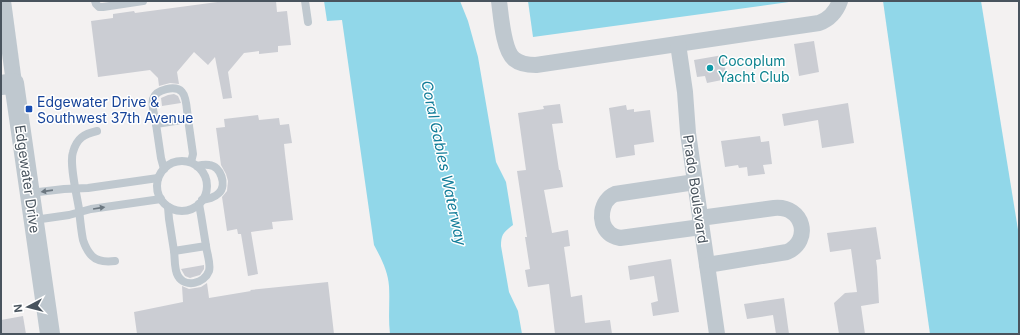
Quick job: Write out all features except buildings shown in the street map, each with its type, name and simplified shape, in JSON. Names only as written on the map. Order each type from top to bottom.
[{"type":"street","name":"Edgewater Drive","points":[[3,1],[8,84],[34,220],[50,334]]},
{"type":"street","points":[[499,1],[505,38],[510,54],[514,59],[528,65],[819,23],[832,16],[840,1]]},
{"type":"street","name":"Prado Boulevard","points":[[678,44],[685,92],[688,133],[717,334]]},
{"type":"street","points":[[695,182],[615,194],[605,203],[602,213],[603,225],[609,233],[620,238],[774,208],[784,208],[794,213],[801,223],[800,238],[792,250],[707,265]]},
{"type":"lane","points":[[95,1],[99,7],[143,1]]},
{"type":"lane","points":[[305,1],[308,22]]},
{"type":"lane","points":[[164,169],[161,158],[153,99],[154,96],[164,90],[178,89],[183,93],[185,100],[194,164],[205,176],[206,189],[204,197],[200,202],[192,208],[184,210],[176,210],[168,206],[158,194],[158,178],[161,172],[171,163],[184,161],[194,164],[210,165],[219,171],[223,180],[223,185],[218,194],[212,198],[200,202]]},
{"type":"lane","points":[[156,124],[188,120]]},
{"type":"lane","points":[[97,131],[83,136],[78,141],[72,153],[75,188],[83,240],[89,252],[93,257],[103,261],[115,260]]},
{"type":"lane","points":[[29,193],[88,188],[158,178]]},
{"type":"lane","points":[[34,220],[69,215],[91,209],[161,199]]},
{"type":"lane","points":[[168,206],[176,274],[186,282],[192,283],[202,279],[208,272],[209,267],[200,202]]},
{"type":"lane","points":[[174,251],[206,246]]},
{"type":"water","name":"Coral Gables Waterway","points":[[324,1],[460,1],[468,21],[478,57],[496,162],[506,182],[513,225],[504,234],[501,246],[509,292],[518,311],[522,334],[390,334],[388,280],[384,265],[374,245],[342,20],[327,21]]},
{"type":"water","points":[[528,1],[796,1],[533,37]]},
{"type":"water","points":[[883,1],[981,1],[1019,236],[1019,334],[930,334]]},
{"type":"place","name":"Cocoplum Yacht Club","points":[[710,68]]},
{"type":"place","name":"Edgewater Drive & Southwest 37th Avenue","points":[[29,109]]}]
